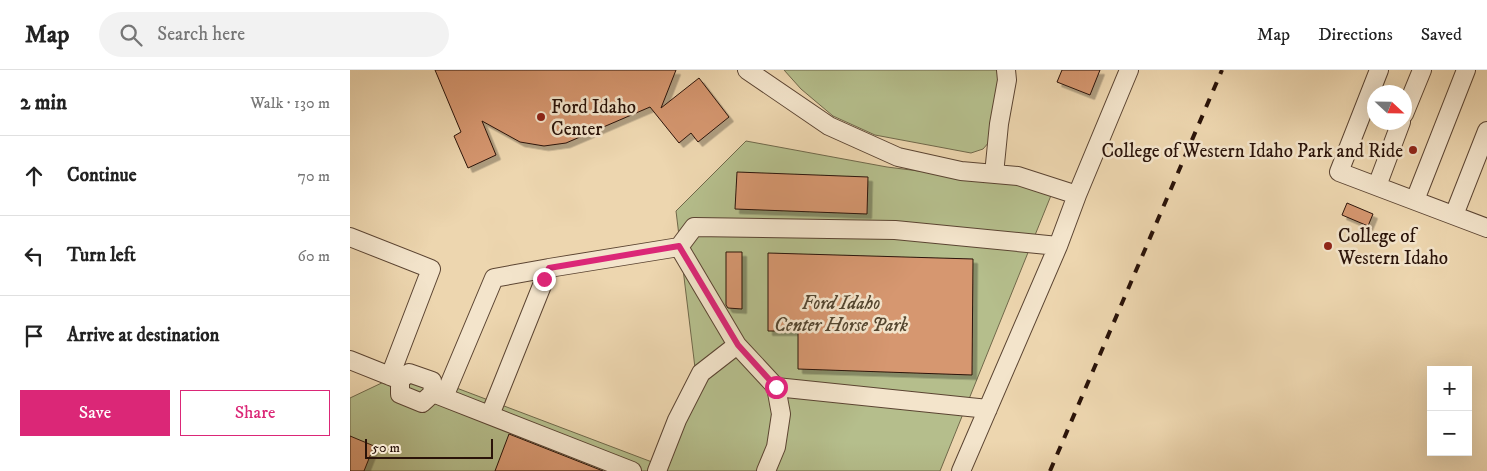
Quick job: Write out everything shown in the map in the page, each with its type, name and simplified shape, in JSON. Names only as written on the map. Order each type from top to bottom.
[{"type":"lane","points":[[747,70],[829,126],[898,157],[961,171],[1018,176],[1077,195]]},
{"type":"lane","points":[[994,174],[999,124],[1007,80],[1006,70]]},
{"type":"lane","points":[[961,471],[1058,246],[1129,70]]},
{"type":"lane","points":[[1380,70],[1339,172],[1487,228]]},
{"type":"lane","points":[[1412,94],[1422,70]]},
{"type":"lane","points":[[1415,200],[1466,70]]},
{"type":"lane","points":[[1377,186],[1398,130]]},
{"type":"lane","points":[[1454,215],[1487,131]]},
{"type":"lane","points":[[350,236],[432,269],[395,378],[400,394],[422,403],[439,395],[494,278],[679,246],[694,227],[895,230],[1058,246]]},
{"type":"lane","points":[[679,246],[738,345],[776,387],[781,414],[776,447],[766,471]]},
{"type":"lane","points":[[490,415],[549,268]]},
{"type":"lane","points":[[657,471],[677,420],[701,373],[738,345]]},
{"type":"lane","points":[[350,360],[395,378]]},
{"type":"lane","points":[[776,387],[988,409]]},
{"type":"lane","points":[[439,395],[632,471]]},
{"type":"green space","points":[[784,70],[1000,70],[990,141],[983,149],[971,153],[875,135],[833,116],[801,89]]},
{"type":"green space","name":"Ford Idaho Center Horse Park","points":[[746,141],[887,167],[1054,188],[940,471],[350,471],[350,398],[409,370],[652,462],[696,376],[676,211]]},
{"type":"building","name":"Ford Idaho Center","points":[[435,70],[676,70],[661,108],[699,78],[729,117],[698,142],[691,133],[679,143],[650,107],[566,143],[544,146],[520,142],[482,121],[496,155],[468,168],[454,136],[461,132]]},
{"type":"building","points":[[1062,70],[1100,70],[1090,95],[1057,82]]},
{"type":"building","points":[[737,172],[868,177],[867,214],[735,209]]},
{"type":"building","points":[[1347,203],[1373,214],[1368,226],[1342,215]]},
{"type":"building","points":[[726,252],[742,252],[742,309],[728,308],[726,305]]},
{"type":"building","points":[[768,253],[973,259],[972,375],[798,369],[798,331],[768,331]]},
{"type":"building","points":[[509,434],[603,471],[495,471]]},
{"type":"building","points":[[350,436],[374,446],[364,471],[350,471]]},
{"type":"railway","points":[[1050,471],[1222,70]]},
{"type":"place","name":"Ford Idaho Center","points":[[541,117]]},
{"type":"place","name":"College of Western Idaho Park and Ride","points":[[1413,150]]},
{"type":"place","name":"College of Western Idaho","points":[[1328,246]]},
{"type":"route","points":[[544,279],[549,268],[679,246],[738,345],[776,387]]}]
